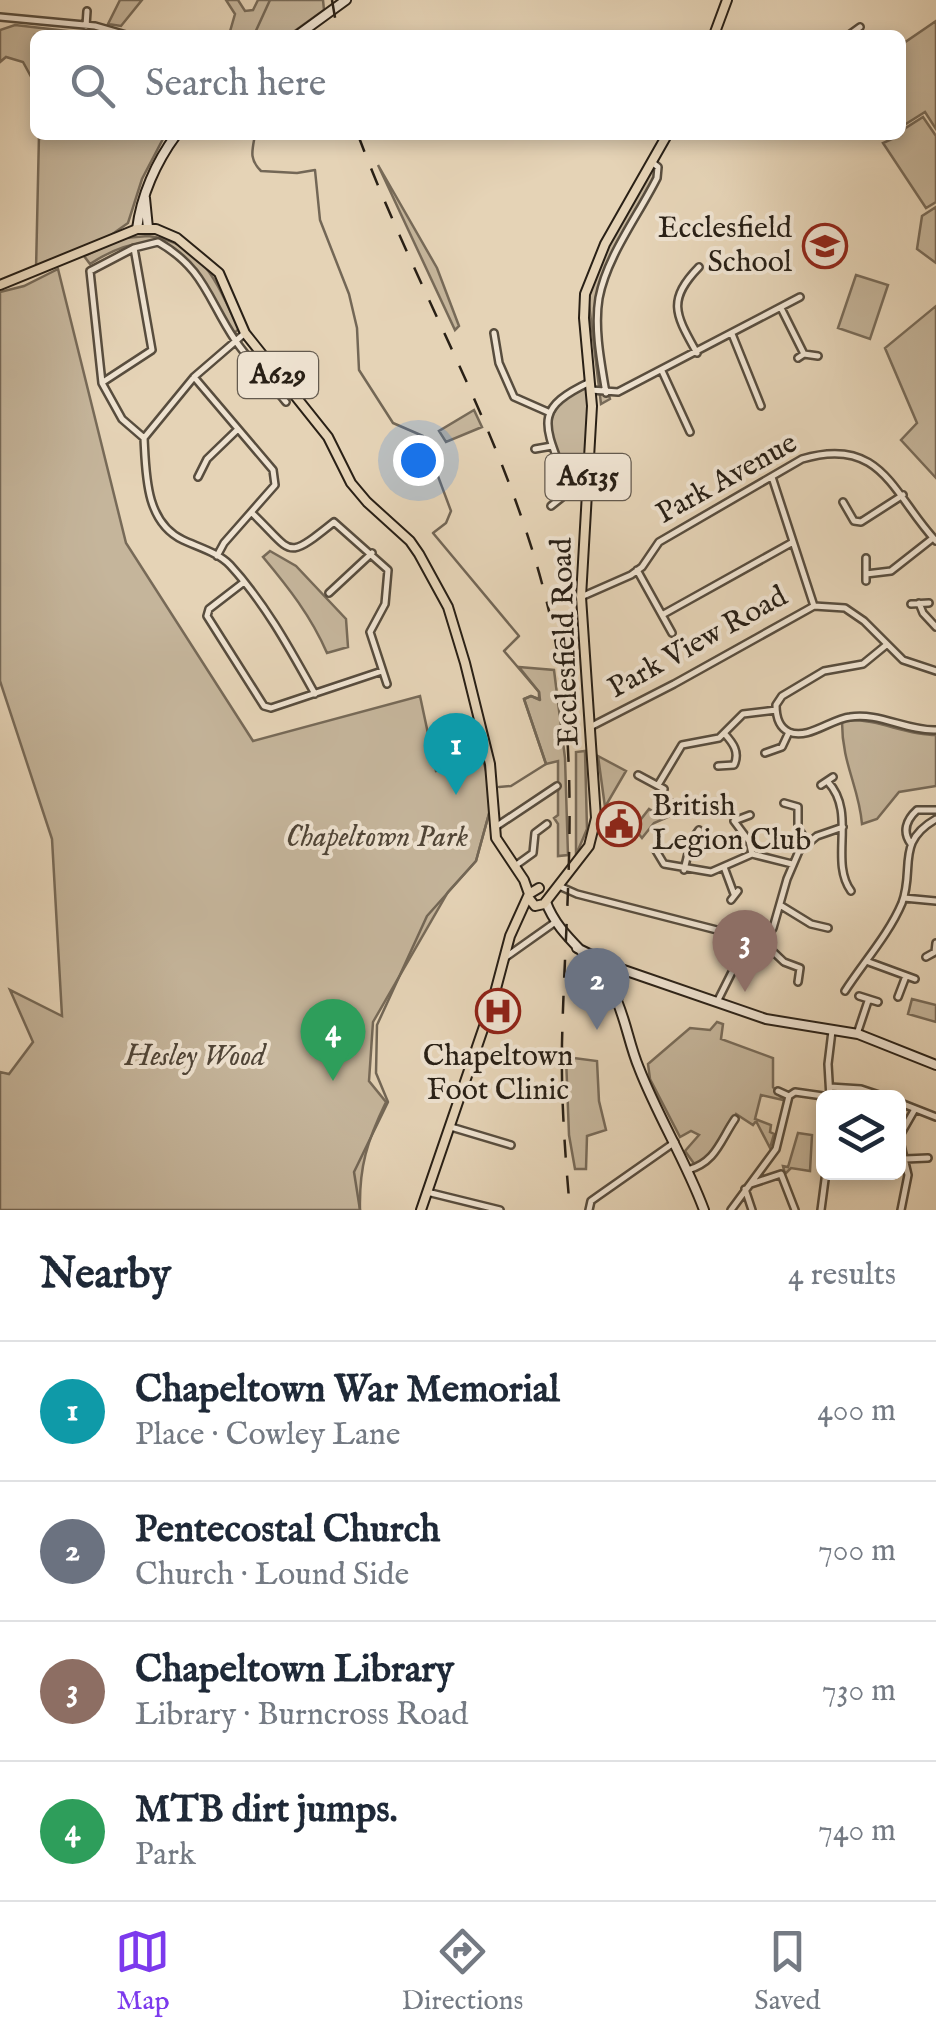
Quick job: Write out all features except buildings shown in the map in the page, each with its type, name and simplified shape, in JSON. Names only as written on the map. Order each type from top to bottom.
[{"type":"main road","points":[[305,30],[346,0]]},
{"type":"main road","points":[[716,30],[727,0]]},
{"type":"main road","points":[[136,228],[156,167],[173,140]]},
{"type":"main road","name":"Ecclesfield Road","points":[[541,903],[589,846],[596,818],[581,597],[591,386],[584,318],[588,281],[604,244],[664,140]]},
{"type":"main road","points":[[146,198],[148,228]]},
{"type":"main road","name":"A629","points":[[1,284],[136,228],[177,238],[219,273],[245,334],[328,436],[352,484],[410,540],[448,608],[490,764],[496,838],[513,868],[524,880],[540,888]]},
{"type":"main road","name":"A629","points":[[524,880],[528,895]]},
{"type":"main road","points":[[421,1210],[528,895],[556,885]]},
{"type":"main road","points":[[540,888],[541,903]]},
{"type":"main road","points":[[528,895],[541,903],[607,981],[618,1002],[638,1068],[704,1210]]},
{"type":"main road","name":"A6135","points":[[520,917],[541,903]]},
{"type":"main road","points":[[578,948],[617,968],[766,1019],[856,1034],[936,1065]]},
{"type":"main road","points":[[617,968],[622,979],[618,1002]]},
{"type":"main road","points":[[607,981],[606,972],[617,968]]},
{"type":"main road","points":[[607,981],[616,984],[631,974],[639,976]]},
{"type":"street","points":[[86,26],[87,11]]},
{"type":"street","points":[[0,20],[104,30]]},
{"type":"street","points":[[52,23],[52,30]]},
{"type":"street","name":"Ecclesfield Road","points":[[606,393],[598,301],[609,269],[658,178],[658,167],[652,162]]},
{"type":"street","points":[[144,438],[122,420],[102,383],[90,271],[134,248],[158,242],[181,256],[203,283],[236,340],[286,402]]},
{"type":"street","points":[[102,383],[152,350],[134,248]]},
{"type":"street","points":[[697,353],[680,322],[676,304],[682,286],[699,267]]},
{"type":"street","points":[[587,482],[569,480],[563,474],[552,446],[548,412],[556,401],[591,386],[606,393],[618,392],[800,297]]},
{"type":"street","points":[[781,308],[801,356],[818,356]]},
{"type":"street","points":[[494,333],[498,363],[514,397],[548,412]]},
{"type":"street","points":[[245,334],[194,377],[144,438],[146,484],[158,518],[177,537],[227,561],[244,582],[266,611],[315,694]]},
{"type":"street","points":[[732,334],[761,406]]},
{"type":"street","points":[[662,371],[690,432]]},
{"type":"street","points":[[194,377],[273,470],[275,485],[217,556]]},
{"type":"street","points":[[198,477],[207,460],[238,428]]},
{"type":"street","points":[[534,450],[552,446]]},
{"type":"street","name":"Park Avenue","points":[[581,597],[637,570],[659,542],[802,459],[838,453],[874,465],[904,496],[934,540]]},
{"type":"street","name":"Park View Road","points":[[589,728],[814,606],[772,476]]},
{"type":"street","points":[[551,506],[566,494],[569,480]]},
{"type":"street","points":[[843,502],[854,521],[861,522],[904,496]]},
{"type":"street","points":[[252,513],[289,550],[300,549],[334,522],[388,570],[385,604],[370,632],[386,684]]},
{"type":"street","points":[[866,558],[866,578],[891,571],[934,540]]},
{"type":"street","points":[[662,616],[793,542]]},
{"type":"street","points":[[329,593],[372,553]]},
{"type":"street","points":[[637,570],[672,633]]},
{"type":"street","points":[[244,582],[209,609],[208,616],[264,706],[270,708],[382,671]]},
{"type":"street","points":[[929,602],[915,603],[936,627]]},
{"type":"street","points":[[814,606],[838,606],[856,614],[886,646],[913,666],[936,670]]},
{"type":"street","points":[[886,646],[862,664],[833,668],[782,696],[776,710],[780,724],[790,732],[806,733],[836,720],[859,716],[913,730],[936,730]]},
{"type":"street","points":[[638,775],[661,787],[682,745],[715,740],[743,714],[776,710]]},
{"type":"street","points":[[765,753],[782,747],[790,732]]},
{"type":"street","points":[[718,766],[734,766],[737,757],[724,733]]},
{"type":"street","points":[[827,781],[836,792],[845,842],[840,870],[851,891]]},
{"type":"street","points":[[494,828],[557,786]]},
{"type":"street","points":[[784,803],[798,807],[799,832],[808,842]]},
{"type":"street","points":[[911,844],[905,833],[908,820],[917,810],[936,810]]},
{"type":"street","points":[[750,815],[734,821],[749,842],[752,854]]},
{"type":"street","points":[[845,991],[903,898],[906,857],[911,844],[920,830],[936,819]]},
{"type":"street","points":[[513,868],[533,853],[534,833],[548,824]]},
{"type":"street","points":[[716,1002],[736,964],[773,928],[792,864],[808,842],[843,827]]},
{"type":"street","points":[[684,870],[691,841],[699,830]]},
{"type":"street","points":[[655,849],[662,863],[704,873],[752,854],[792,864]]},
{"type":"street","points":[[724,867],[734,895]]},
{"type":"street","points":[[837,888],[846,884]]},
{"type":"street","points":[[556,885],[577,894],[744,936],[738,946]]},
{"type":"street","points":[[903,898],[936,901]]},
{"type":"street","points":[[780,905],[812,924],[828,928]]},
{"type":"street","points":[[504,959],[553,921]]},
{"type":"street","points":[[762,942],[784,962],[800,968],[798,982]]},
{"type":"street","points":[[926,957],[936,952],[936,943]]},
{"type":"street","points":[[866,961],[916,979]]},
{"type":"street","points":[[898,996],[906,976]]},
{"type":"street","points":[[859,996],[878,1002]]},
{"type":"street","points":[[856,1034],[868,1001]]},
{"type":"street","points":[[832,1029],[830,1087],[864,1090]]},
{"type":"street","points":[[778,1091],[789,1096]]},
{"type":"street","points":[[731,1210],[776,1149],[789,1096],[796,1092],[816,1095]]},
{"type":"street","points":[[906,1106],[936,1117]]},
{"type":"street","points":[[906,1125],[915,1110]]},
{"type":"street","points":[[688,1170],[713,1157],[735,1119]]},
{"type":"street","points":[[448,1126],[511,1145]]},
{"type":"street","points":[[589,1210],[591,1201],[674,1142]]},
{"type":"street","points":[[906,1159],[928,1158]]},
{"type":"street","points":[[901,1210],[908,1179],[906,1166]]},
{"type":"street","points":[[746,1187],[781,1174],[794,1210]]},
{"type":"street","points":[[821,1210],[825,1180]]},
{"type":"street","points":[[746,1187],[752,1210]]},
{"type":"street","points":[[427,1192],[500,1210]]},
{"type":"green space","points":[[120,0],[142,0],[121,26],[108,24]]},
{"type":"green space","points":[[226,0],[238,0],[245,11],[253,10],[258,0],[323,0],[324,10],[296,30],[230,30],[235,14]]},
{"type":"green space","points":[[936,21],[936,129],[925,112],[906,124],[906,42]]},
{"type":"green space","points":[[15,25],[58,30],[30,30],[30,75],[23,62],[6,57],[0,62],[0,30]]},
{"type":"green space","points":[[923,117],[936,136],[936,202],[926,208],[883,143],[906,140],[906,128]]},
{"type":"green space","points":[[39,140],[162,140],[142,179],[128,223],[104,240],[36,270]]},
{"type":"green space","points":[[378,165],[437,268],[459,326],[455,330]]},
{"type":"green space","points":[[653,168],[656,176],[621,240],[596,305],[601,364],[610,399],[601,404],[588,296],[597,266]]},
{"type":"green space","points":[[936,207],[936,263],[917,249],[922,216]]},
{"type":"green space","points":[[148,236],[183,247],[196,257],[216,282],[239,329],[232,335],[194,269],[162,245],[142,243],[118,249],[90,264],[84,256],[124,238]]},
{"type":"green space","name":"Hesley Wood","points":[[58,269],[126,543],[253,741],[420,696],[436,771],[483,760],[489,781],[490,810],[476,861],[448,892],[373,1022],[369,1081],[386,1102],[366,1154],[360,1210],[0,1210],[0,1072],[9,1074],[33,1042],[10,990],[62,1016],[52,839],[0,681],[0,292],[24,286]]},
{"type":"green space","points":[[856,275],[888,285],[870,339],[838,328]]},
{"type":"green space","points":[[936,306],[936,478],[901,440],[917,423],[885,348]]},
{"type":"green space","points":[[589,386],[586,480],[570,478],[565,473],[551,421],[561,402]]},
{"type":"green space","points":[[474,410],[482,427],[446,442],[439,431]]},
{"type":"green space","points":[[270,551],[296,566],[346,619],[348,647],[327,653],[306,614],[263,557]]},
{"type":"green space","points":[[519,667],[554,670],[565,758],[568,855],[558,856],[558,824],[554,818],[558,815],[558,761],[546,764],[524,699],[539,699],[539,692]]},
{"type":"green space","points":[[842,722],[936,735],[936,786],[899,792],[877,819],[862,824],[843,737]]},
{"type":"green space","points":[[585,751],[587,829],[576,855],[576,752]]},
{"type":"green space","points":[[598,756],[626,771],[605,807]]},
{"type":"green space","points":[[670,798],[689,808],[654,823],[642,838],[634,828],[649,809],[660,816]]},
{"type":"green space","points":[[912,999],[936,1005],[936,1022],[908,1014]]},
{"type":"green space","points":[[717,1022],[723,1024],[721,1039],[773,1058],[773,1087],[783,1100],[761,1095],[755,1119],[771,1125],[770,1132],[774,1134],[770,1148],[756,1121],[753,1125],[736,1114],[706,1160],[695,1165],[685,1151],[699,1135],[691,1131],[680,1137],[650,1079],[648,1064],[690,1028],[710,1030]]},
{"type":"green space","points":[[566,1057],[597,1061],[599,1101],[606,1130],[587,1136],[586,1169],[575,1169],[569,1135]]},
{"type":"green space","points":[[798,1133],[812,1135],[810,1171],[791,1168],[785,1174],[783,1166],[788,1167]]},
{"type":"waterway","points":[[256,30],[270,0]]},
{"type":"waterway","points":[[254,140],[253,159],[261,171],[315,170],[320,220],[349,294],[357,328],[359,370],[393,423],[423,436],[451,511],[446,523],[433,533],[519,636],[504,651],[539,692],[540,700],[531,696],[524,699],[546,764],[511,786],[499,787]]},
{"type":"waterway","points":[[360,1210],[354,1172],[388,1102],[376,1073],[377,1025],[427,916],[476,861],[490,810]]},
{"type":"railway","points":[[332,0],[337,30]]},
{"type":"railway","points":[[360,140],[497,452],[542,582],[557,650],[568,748],[562,1064],[570,1210]]},
{"type":"place","name":"Ecclesfield School","points":[[825,246]]},
{"type":"place","name":"Chapeltown War Memorial","points":[[456,795]]},
{"type":"place","name":"British Legion Club","points":[[619,824]]},
{"type":"place","name":"Chapeltown Library","points":[[745,992]]},
{"type":"place","name":"Chapeltown Foot Clinic","points":[[498,1011]]},
{"type":"place","name":"Pentecostal Church","points":[[597,1030]]},
{"type":"place","name":"MTB dirt jumps.","points":[[333,1081]]},
{"type":"park label","name":"Chapeltown Park","points":[[377,838]]}]
